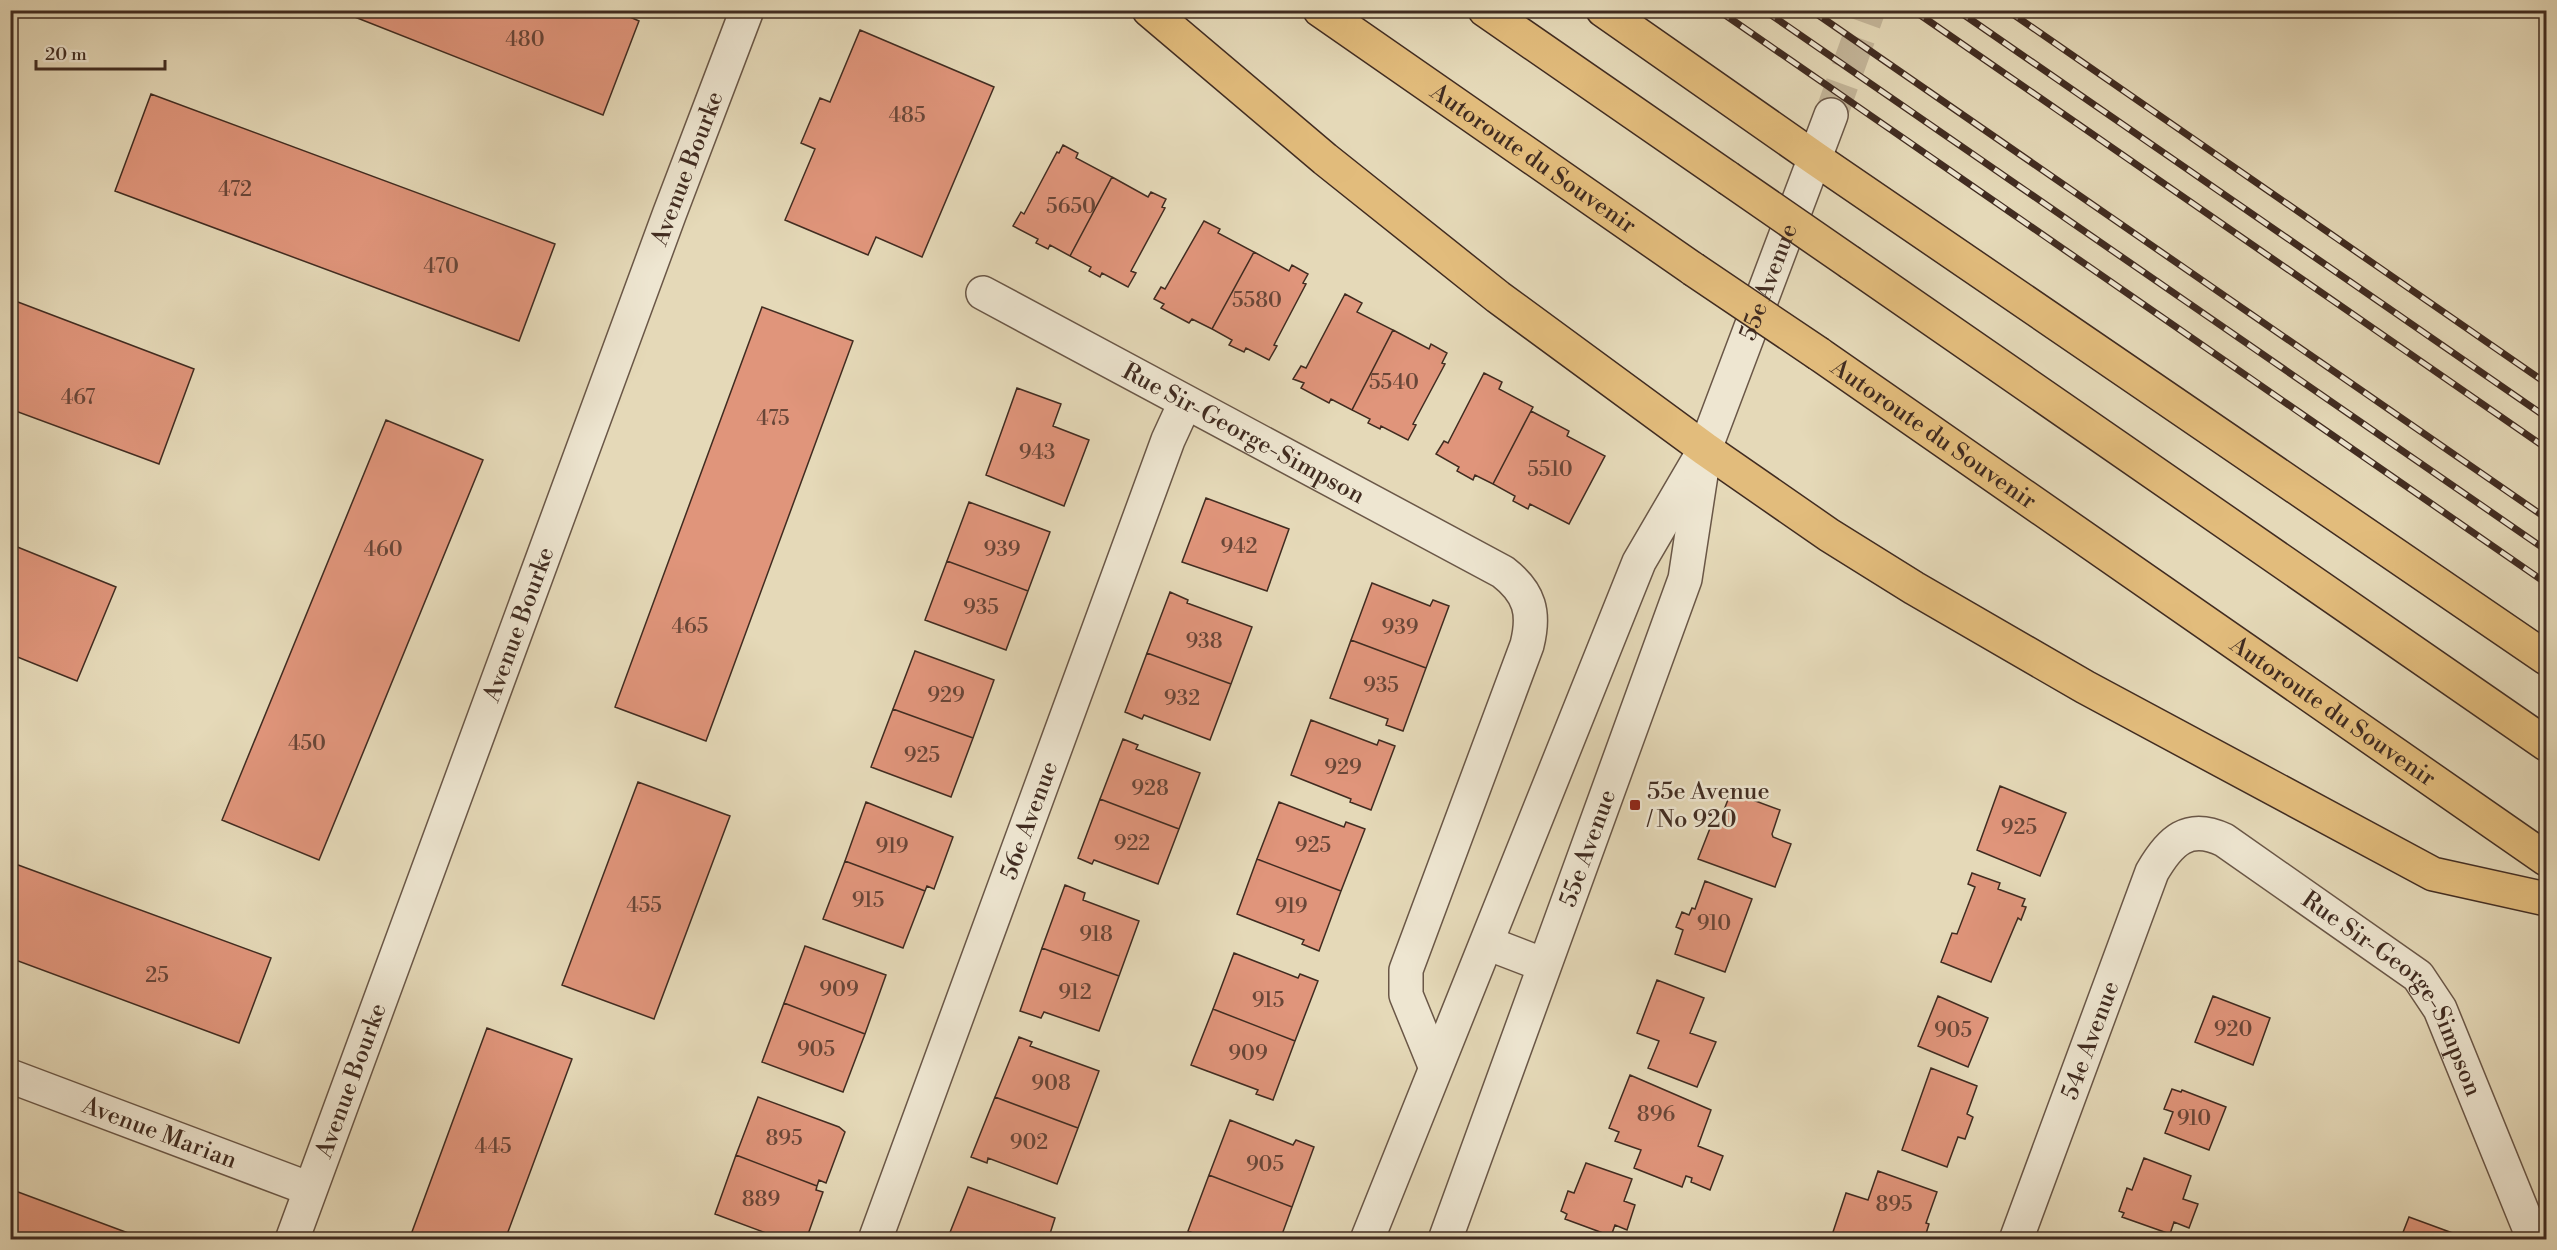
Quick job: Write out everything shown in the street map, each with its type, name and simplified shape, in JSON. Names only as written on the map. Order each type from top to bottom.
[{"type":"highway","points":[[1149,10],[1325,159],[1497,297],[1705,449],[1829,535],[1914,588],[2085,687],[2433,874],[2547,899]]},
{"type":"highway","name":"Autoroute du Souvenir","points":[[1320,10],[2547,860]]},
{"type":"highway","points":[[1485,10],[2547,744]]},
{"type":"highway","points":[[1603,10],[1816,159],[2547,658]]},
{"type":"street","name":"Avenue Bourke","points":[[292,1239],[747,10]]},
{"type":"street","name":"55e Avenue","points":[[1366,1239],[1639,562],[1705,449],[1831,115]]},
{"type":"street","name":"Rue Sir-George-Simpson","points":[[982,293],[1503,572],[1516,582],[1531,607],[1532,627],[1527,645],[1406,970],[1406,995],[1435,1066]]},
{"type":"street","name":"56e Avenue","points":[[875,1239],[1168,440],[1185,402]]},
{"type":"street","name":"55e Avenue","points":[[1445,1239],[1685,579],[1705,449]]},
{"type":"street","name":"Rue Sir-George-Simpson","points":[[2172,845],[2196,832],[2208,833],[2224,840],[2418,976],[2440,1009],[2534,1239]]},
{"type":"street","name":"54e Avenue","points":[[2016,1239],[2152,872],[2172,845]]},
{"type":"street","points":[[1487,943],[1544,965]]},
{"type":"street","name":"Avenue Marian","points":[[10,1076],[310,1189]]},
{"type":"building","points":[[337,10],[614,10],[639,21],[603,115]]},
{"type":"building","points":[[860,30],[994,87],[922,257],[876,237],[868,255],[785,220],[815,149],[801,143],[820,98],[830,102]]},
{"type":"building","points":[[151,94],[555,244],[519,341],[115,191]]},
{"type":"building","points":[[1063,145],[1078,153],[1076,158],[1112,177],[1070,256],[1050,245],[1048,249],[1036,243],[1038,239],[1013,226],[1021,212],[1024,214]]},
{"type":"building","points":[[1112,177],[1148,197],[1151,192],[1166,199],[1162,207],[1165,208],[1131,271],[1136,273],[1128,287],[1102,273],[1100,277],[1089,271],[1091,267],[1070,256]]},
{"type":"building","points":[[1204,221],[1220,229],[1218,233],[1254,252],[1212,329],[1192,319],[1189,323],[1161,308],[1164,304],[1154,299],[1161,287],[1165,289]]},
{"type":"building","points":[[1254,252],[1289,271],[1292,265],[1308,274],[1303,283],[1306,284],[1274,345],[1277,346],[1269,360],[1246,348],[1244,352],[1229,345],[1232,340],[1212,329]]},
{"type":"building","points":[[1345,294],[1362,303],[1357,312],[1393,330],[1352,410],[1331,399],[1329,403],[1301,388],[1304,383],[1293,379],[1301,366],[1306,368]]},
{"type":"building","points":[[10,299],[194,369],[159,464],[10,409]]},
{"type":"building","points":[[762,307],[853,341],[706,741],[615,707]]},
{"type":"building","points":[[1393,330],[1429,349],[1431,344],[1447,353],[1442,363],[1445,364],[1413,424],[1416,425],[1408,440],[1381,426],[1380,429],[1368,423],[1370,419],[1352,410]]},
{"type":"building","points":[[1484,373],[1502,382],[1499,389],[1533,407],[1493,484],[1475,475],[1473,480],[1457,471],[1459,467],[1436,454],[1444,441],[1448,443]]},
{"type":"building","points":[[1017,388],[1061,404],[1053,426],[1089,440],[1064,506],[986,475]]},
{"type":"building","points":[[1531,411],[1569,431],[1567,436],[1605,456],[1569,524],[1530,504],[1528,509],[1513,501],[1515,496],[1493,484]]},
{"type":"building","points":[[386,420],[483,460],[319,860],[222,820]]},
{"type":"building","points":[[1206,498],[1289,529],[1267,591],[1182,562]]},
{"type":"building","points":[[969,502],[1050,532],[1028,591],[947,561]]},
{"type":"building","points":[[10,544],[116,587],[77,681],[10,654]]},
{"type":"building","points":[[947,561],[1028,591],[1006,650],[925,620]]},
{"type":"building","points":[[1372,583],[1430,606],[1433,600],[1449,606],[1426,668],[1351,640]]},
{"type":"building","points":[[1170,592],[1188,600],[1187,603],[1252,627],[1231,684],[1147,653]]},
{"type":"building","points":[[1351,640],[1426,668],[1403,731],[1386,725],[1388,719],[1330,698]]},
{"type":"building","points":[[915,651],[994,680],[973,738],[893,709]]},
{"type":"building","points":[[1147,653],[1231,684],[1210,740],[1144,715],[1142,719],[1125,712]]},
{"type":"building","points":[[893,709],[973,738],[951,797],[871,767]]},
{"type":"building","points":[[1311,720],[1377,745],[1379,740],[1395,746],[1371,810],[1350,802],[1351,799],[1291,775]]},
{"type":"building","points":[[1123,739],[1138,745],[1136,749],[1200,773],[1179,829],[1100,799]]},
{"type":"building","points":[[638,782],[730,816],[654,1019],[562,985]]},
{"type":"building","points":[[2000,786],[2066,813],[2040,876],[1977,850]]},
{"type":"building","points":[[1731,792],[1780,810],[1772,834],[1773,837],[1791,844],[1775,887],[1698,859],[1716,813],[1722,815]]},
{"type":"building","points":[[1100,799],[1179,829],[1158,884],[1094,860],[1092,864],[1078,858]]},
{"type":"building","points":[[866,802],[953,837],[934,889],[927,886],[925,891],[845,861]]},
{"type":"building","points":[[1279,802],[1344,827],[1346,822],[1365,829],[1341,891],[1257,859]]},
{"type":"building","points":[[1257,859],[1341,891],[1319,951],[1302,944],[1304,940],[1237,914]]},
{"type":"building","points":[[845,861],[925,891],[903,948],[823,919]]},
{"type":"building","points":[[10,862],[271,958],[239,1043],[10,958]]},
{"type":"building","points":[[1972,873],[2000,883],[1998,889],[2025,899],[2022,906],[2026,907],[2021,920],[2018,918],[1991,982],[1941,962],[1952,933],[1957,934],[1975,887],[1968,884]]},
{"type":"building","points":[[1705,881],[1752,899],[1725,972],[1675,954],[1683,930],[1676,927],[1682,912],[1689,915],[1692,908],[1695,909]]},
{"type":"building","points":[[1065,885],[1085,893],[1083,900],[1139,921],[1119,976],[1042,948]]},
{"type":"building","points":[[805,946],[886,975],[865,1034],[784,1003]]},
{"type":"building","points":[[1042,948],[1119,976],[1099,1031],[1044,1012],[1041,1018],[1020,1011]]},
{"type":"building","points":[[1234,953],[1298,978],[1300,974],[1318,981],[1295,1041],[1213,1009]]},
{"type":"building","points":[[1657,980],[1704,998],[1690,1033],[1716,1042],[1697,1087],[1648,1068],[1659,1041],[1637,1033]]},
{"type":"building","points":[[1938,996],[1988,1018],[1968,1067],[1918,1046]]},
{"type":"building","points":[[2213,996],[2270,1018],[2253,1065],[2195,1042]]},
{"type":"building","points":[[784,1003],[865,1034],[843,1092],[762,1062]]},
{"type":"building","points":[[1213,1009],[1295,1041],[1273,1100],[1256,1094],[1258,1090],[1191,1065]]},
{"type":"building","points":[[487,1028],[572,1059],[505,1240],[409,1240]]},
{"type":"building","points":[[1019,1037],[1032,1042],[1030,1046],[1099,1071],[1078,1128],[995,1097]]},
{"type":"building","points":[[1931,1068],[1977,1086],[1967,1114],[1973,1117],[1965,1139],[1958,1137],[1947,1167],[1902,1150]]},
{"type":"building","points":[[1630,1075],[1711,1110],[1698,1146],[1723,1156],[1710,1190],[1691,1182],[1692,1178],[1686,1176],[1682,1187],[1634,1168],[1641,1150],[1615,1141],[1619,1132],[1609,1128]]},
{"type":"building","points":[[2172,1089],[2181,1092],[2182,1090],[2226,1107],[2209,1150],[2165,1133],[2173,1112],[2164,1109]]},
{"type":"building","points":[[758,1097],[839,1127],[845,1132],[826,1183],[819,1180],[817,1186],[736,1155]]},
{"type":"building","points":[[995,1097],[1078,1128],[1057,1184],[988,1158],[987,1163],[971,1157]]},
{"type":"building","points":[[1230,1120],[1293,1145],[1296,1140],[1314,1147],[1292,1207],[1209,1175]]},
{"type":"building","points":[[736,1155],[817,1186],[816,1190],[823,1192],[806,1240],[785,1240],[715,1214]]},
{"type":"building","points":[[2144,1158],[2191,1176],[2183,1199],[2198,1204],[2189,1228],[2174,1222],[2170,1234],[2122,1217],[2124,1213],[2119,1211],[2127,1188],[2132,1190]]},
{"type":"building","points":[[1586,1163],[1632,1179],[1624,1201],[1635,1205],[1627,1230],[1615,1225],[1611,1236],[1565,1219],[1567,1214],[1561,1211],[1568,1191],[1574,1193]]},
{"type":"building","points":[[1878,1171],[1937,1192],[1926,1223],[1929,1224],[1924,1240],[1909,1236],[1908,1240],[1831,1238],[1846,1193],[1868,1200]]},
{"type":"building","points":[[1209,1175],[1292,1207],[1280,1240],[1208,1240],[1188,1231]]},
{"type":"building","points":[[968,1187],[1055,1218],[1048,1240],[947,1240]]},
{"type":"building","points":[[10,1189],[147,1240],[10,1240]]},
{"type":"building","points":[[2409,1217],[2458,1235],[2456,1240],[2400,1240]]},
{"type":"tunnel","points":[[1831,115],[1869,10]]},
{"type":"railway","points":[[1718,10],[2546,583]]},
{"type":"railway","points":[[1764,10],[2546,550]]},
{"type":"railway","points":[[1811,10],[2546,518]]},
{"type":"railway","points":[[1913,10],[2546,448]]},
{"type":"railway","points":[[1957,10],[2546,417]]},
{"type":"railway","points":[[2007,10],[2546,383]]},
{"type":"place","name":"55e Avenue / No 920","points":[[1635,805]]}]
